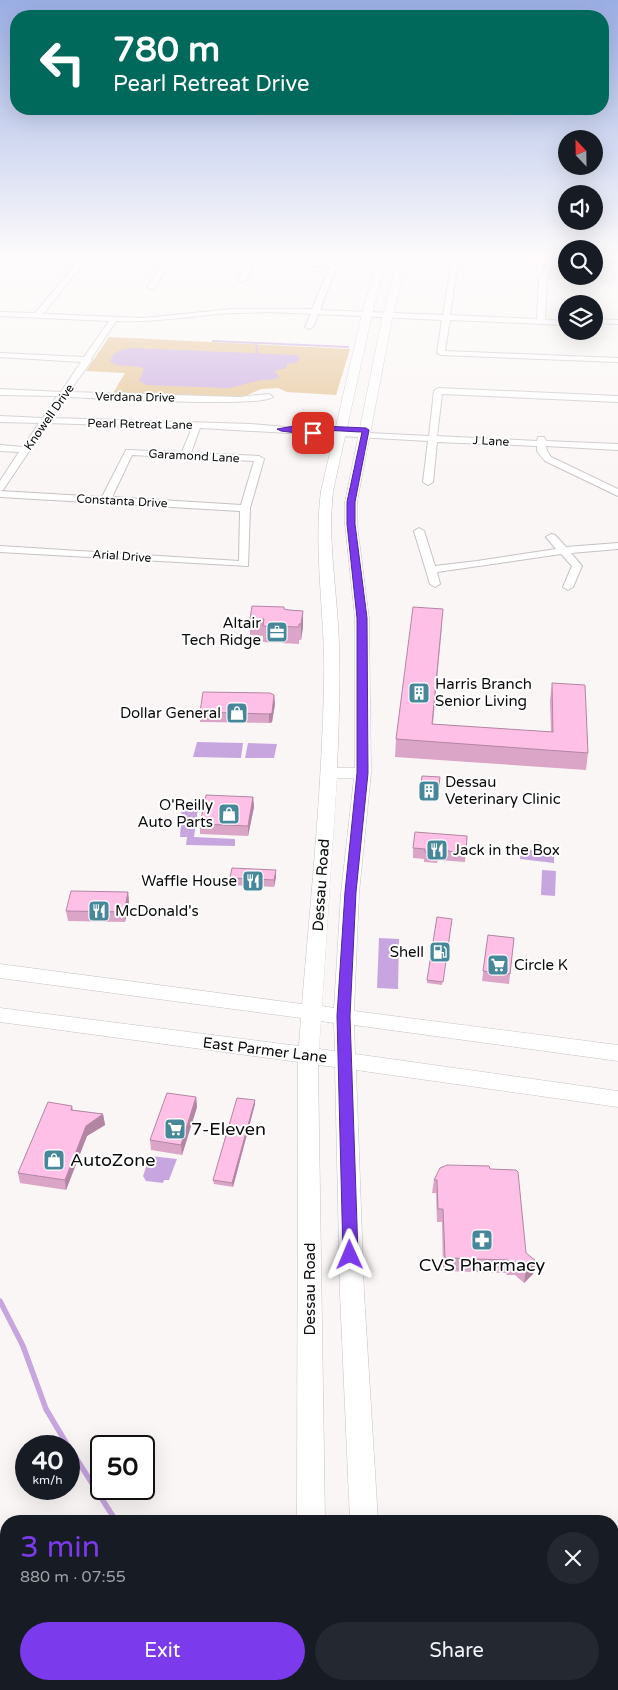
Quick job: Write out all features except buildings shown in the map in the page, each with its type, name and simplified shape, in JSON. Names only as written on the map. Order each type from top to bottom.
[{"type":"main road","name":"Dessau Road","points":[[313,1515],[308,1057],[329,773],[332,682],[331,624],[324,533],[327,491],[363,334]]},
{"type":"main road","name":"Dessau Road","points":[[364,1515],[352,1293],[344,1060],[344,1016],[350,892],[363,773],[362,618],[352,532],[351,502],[384,334]]},
{"type":"main road","points":[[324,533],[352,532]]},
{"type":"main road","points":[[329,773],[363,773]]},
{"type":"main road","points":[[0,971],[618,1053]]},
{"type":"main road","name":"East Parmer Lane","points":[[0,1015],[308,1057],[344,1060],[618,1099]]},
{"type":"street","name":"Knowell Drive","points":[[0,488],[104,334]]},
{"type":"street","points":[[443,334],[440,353],[618,360]]},
{"type":"street","points":[[0,355],[88,360]]},
{"type":"street","points":[[428,482],[438,391],[618,399]]},
{"type":"street","name":"Verdana Drive","points":[[0,392],[240,400],[269,397]]},
{"type":"street","name":"Pearl Retreat Lane","points":[[0,419],[197,425],[341,432]]},
{"type":"street","points":[[185,455],[197,425]]},
{"type":"street","name":"J Lane","points":[[341,432],[618,443]]},
{"type":"street","points":[[541,441],[542,451],[553,462],[618,493]]},
{"type":"street","name":"J Lane","points":[[541,441],[618,447]]},
{"type":"street","points":[[0,448],[25,450]]},
{"type":"street","name":"Garamond Lane","points":[[106,500],[129,452],[259,459],[245,508]]},
{"type":"street","name":"Constanta Drive","points":[[0,494],[245,508]]},
{"type":"street","name":"Arial Drive","points":[[0,549],[244,564],[245,508]]},
{"type":"street","points":[[419,531],[435,584]]},
{"type":"street","points":[[551,537],[577,566],[568,587]]},
{"type":"street","points":[[430,569],[481,564],[563,550],[618,546]]},
{"type":"shaded area","points":[[109,337],[350,349],[336,395],[287,392],[278,388],[261,389],[244,397],[113,393],[125,373],[86,371]]},
{"type":"shaded area","points":[[133,348],[297,355],[300,358],[296,363],[286,364],[287,368],[276,370],[275,372],[280,377],[230,388],[147,385],[139,381],[144,369],[116,365],[110,361],[114,354],[119,351]]},
{"type":"shaded area","points":[[197,742],[243,743],[241,758],[193,757]]},
{"type":"shaded area","points":[[248,743],[277,744],[274,758],[245,758]]},
{"type":"shaded area","points":[[182,801],[199,802],[194,837],[235,839],[235,846],[186,845],[187,837],[180,837]]},
{"type":"shaded area","points":[[521,849],[554,852],[554,863],[520,859]]},
{"type":"shaded area","points":[[542,870],[556,871],[555,896],[541,895]]},
{"type":"shaded area","points":[[379,938],[399,939],[398,989],[377,988]]},
{"type":"shaded area","points":[[150,1156],[177,1159],[169,1180],[164,1180],[163,1183],[146,1181],[143,1176]]},
{"type":"waterway","points":[[213,341],[348,347]]},
{"type":"waterway","points":[[256,343],[257,353]]},
{"type":"waterway","points":[[0,1301],[23,1346],[46,1409],[61,1435]]},
{"type":"waterway","points":[[80,1464],[112,1515]]},
{"type":"place","name":"Altair Tech Ridge","points":[[277,632]]},
{"type":"place","name":"Harris Branch Senior Living","points":[[419,693]]},
{"type":"place","name":"Dollar General","points":[[237,713]]},
{"type":"place","name":"Dessau Veterinary Clinic","points":[[429,791]]},
{"type":"place","name":"O'Reilly Auto Parts","points":[[229,814]]},
{"type":"place","name":"Jack in the Box","points":[[437,850]]},
{"type":"place","name":"Waffle House","points":[[253,881]]},
{"type":"place","name":"McDonald's","points":[[99,911]]},
{"type":"place","name":"Shell","points":[[440,952]]},
{"type":"place","name":"Circle K","points":[[498,965]]},
{"type":"place","name":"7-Eleven","points":[[175,1129]]},
{"type":"place","name":"AutoZone","points":[[54,1160]]},
{"type":"place","name":"CVS Pharmacy","points":[[482,1240]]},
{"type":"route","points":[[313,433],[281,429],[300,427],[366,430],[351,502],[351,524],[362,618],[363,773],[350,892],[344,1016],[350,1255]]}]
